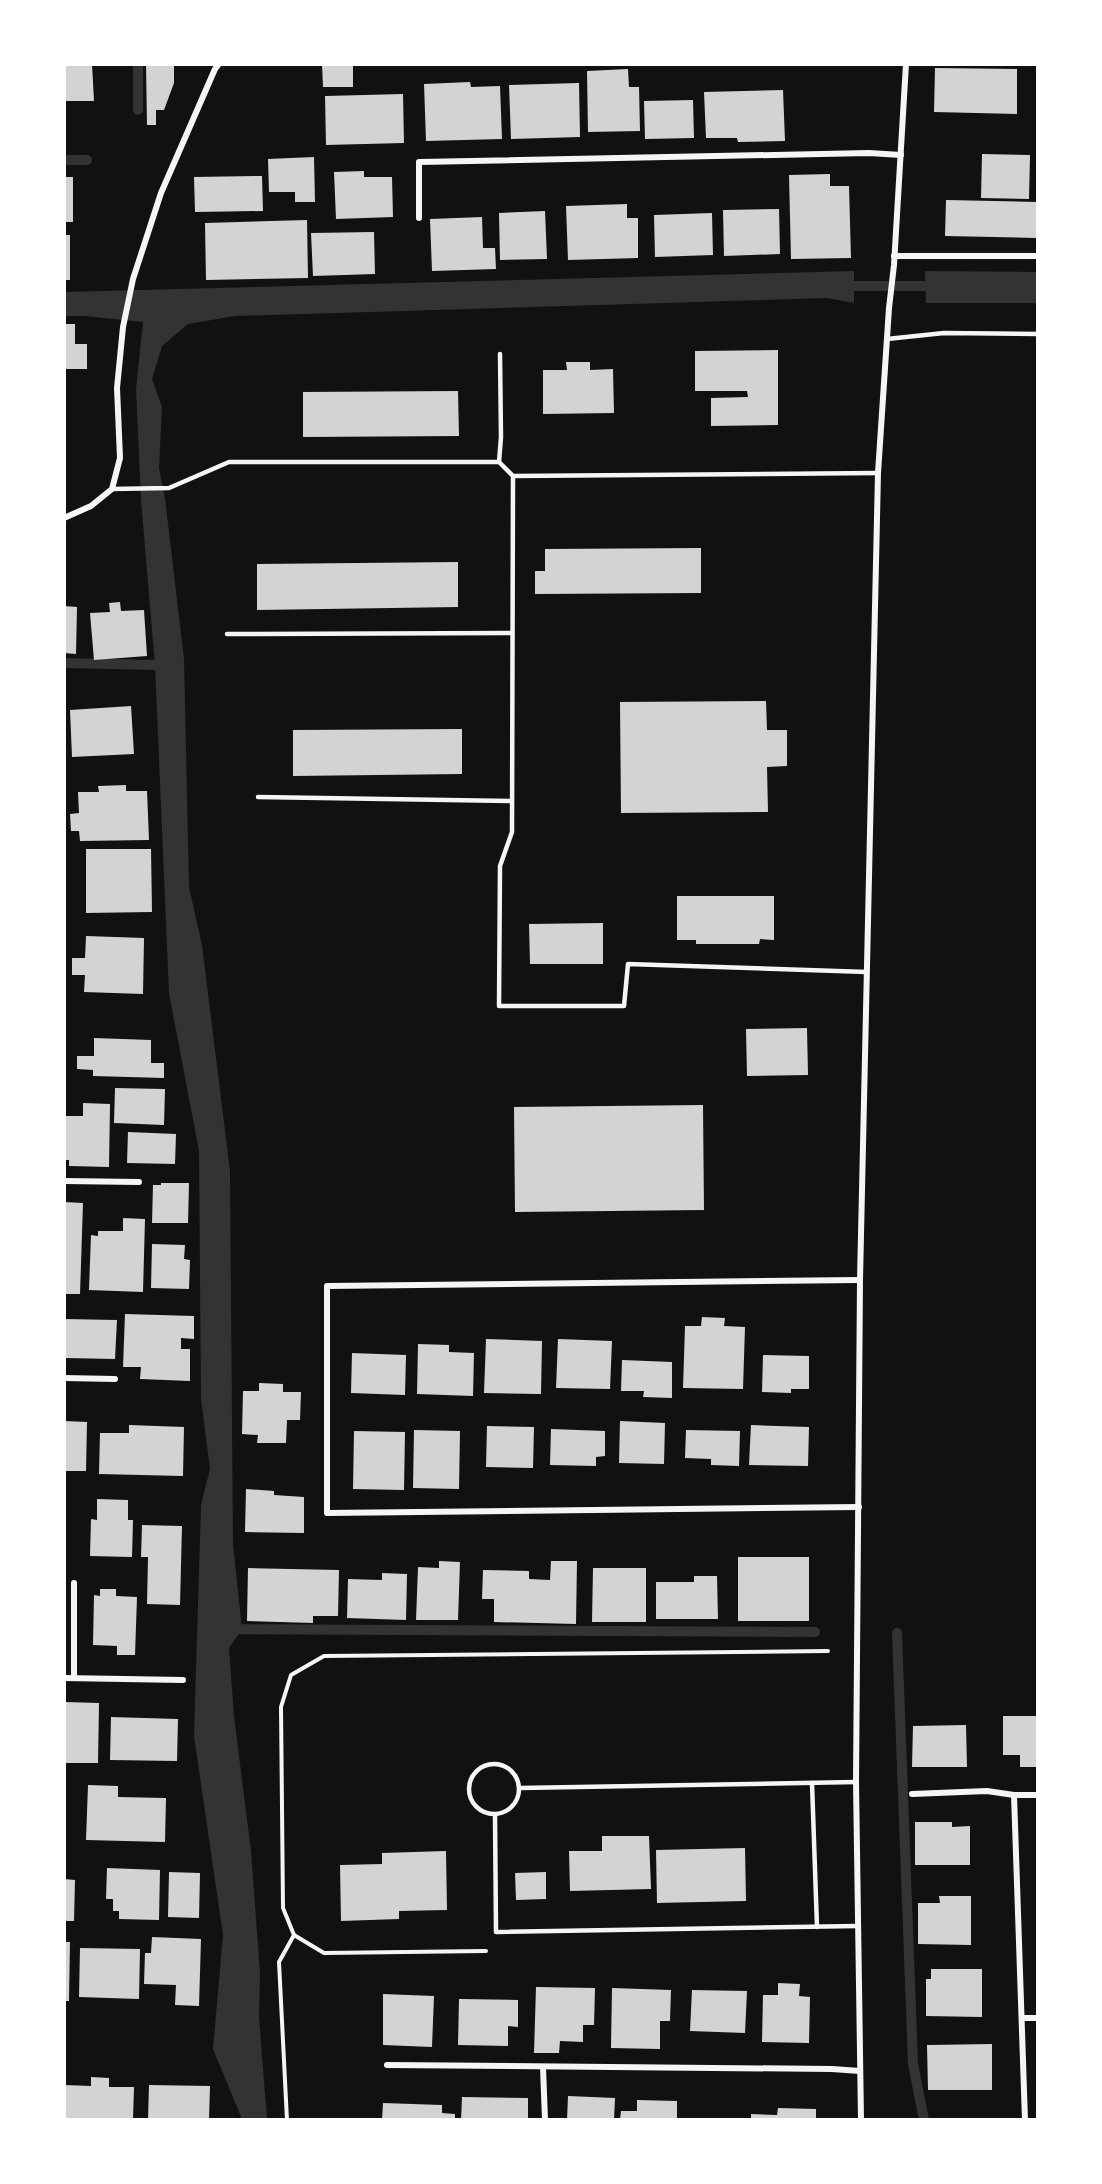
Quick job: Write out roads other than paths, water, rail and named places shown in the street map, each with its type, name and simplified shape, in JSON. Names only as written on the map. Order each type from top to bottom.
[{"type":"street","points":[[64,518],[91,506],[112,489],[120,458],[117,388],[123,327],[133,279],[161,193],[219,64]]},
{"type":"street","points":[[861,2120],[856,1782],[860,1280],[878,473],[894,266],[906,64]]},
{"type":"street","points":[[419,218],[420,162],[857,153],[901,155]]},
{"type":"street","points":[[894,256],[1038,256]]},
{"type":"street","points":[[64,1181],[139,1182]]},
{"type":"street","points":[[859,1507],[327,1513],[327,1286],[860,1280]]},
{"type":"street","points":[[64,1378],[115,1379]]},
{"type":"street","points":[[74,1583],[74,1678]]},
{"type":"street","points":[[64,1678],[183,1680]]},
{"type":"street","points":[[912,1794],[987,1791],[1014,1795],[1038,1795]]},
{"type":"street","points":[[1014,1795],[1025,2120]]},
{"type":"street","points":[[1022,2018],[1038,2018]]},
{"type":"street","points":[[387,2065],[860,2071]]},
{"type":"street","points":[[543,2067],[544,2120]]},
{"type":"lane","points":[[887,339],[944,333],[1038,333]]},
{"type":"lane","points":[[499,462],[500,354]]},
{"type":"lane","points":[[112,489],[169,488],[230,462],[499,462],[513,476],[512,832],[500,866],[499,1006],[624,1006],[628,964],[867,972]]},
{"type":"lane","points":[[513,476],[878,473]]},
{"type":"lane","points":[[227,634],[512,633]]},
{"type":"lane","points":[[258,797],[512,801]]},
{"type":"lane","points":[[494,1763],[507,1766],[517,1776],[520,1788],[517,1801],[508,1811],[495,1815],[482,1811],[472,1802],[468,1790],[471,1776],[481,1767],[494,1763]]},
{"type":"lane","points":[[520,1788],[856,1782]]},
{"type":"lane","points":[[812,1783],[817,1927]]},
{"type":"lane","points":[[495,1815],[496,1932],[857,1926]]},
{"type":"waterway","points":[[138,64],[138,110]]},
{"type":"waterway","points":[[64,160],[87,160]]},
{"type":"waterway","points":[[840,286],[939,286]]},
{"type":"waterway","points":[[64,663],[155,665],[168,660]]},
{"type":"waterway","points":[[228,1629],[815,1632]]},
{"type":"waterway","points":[[897,1633],[913,2064],[924,2120]]}]
